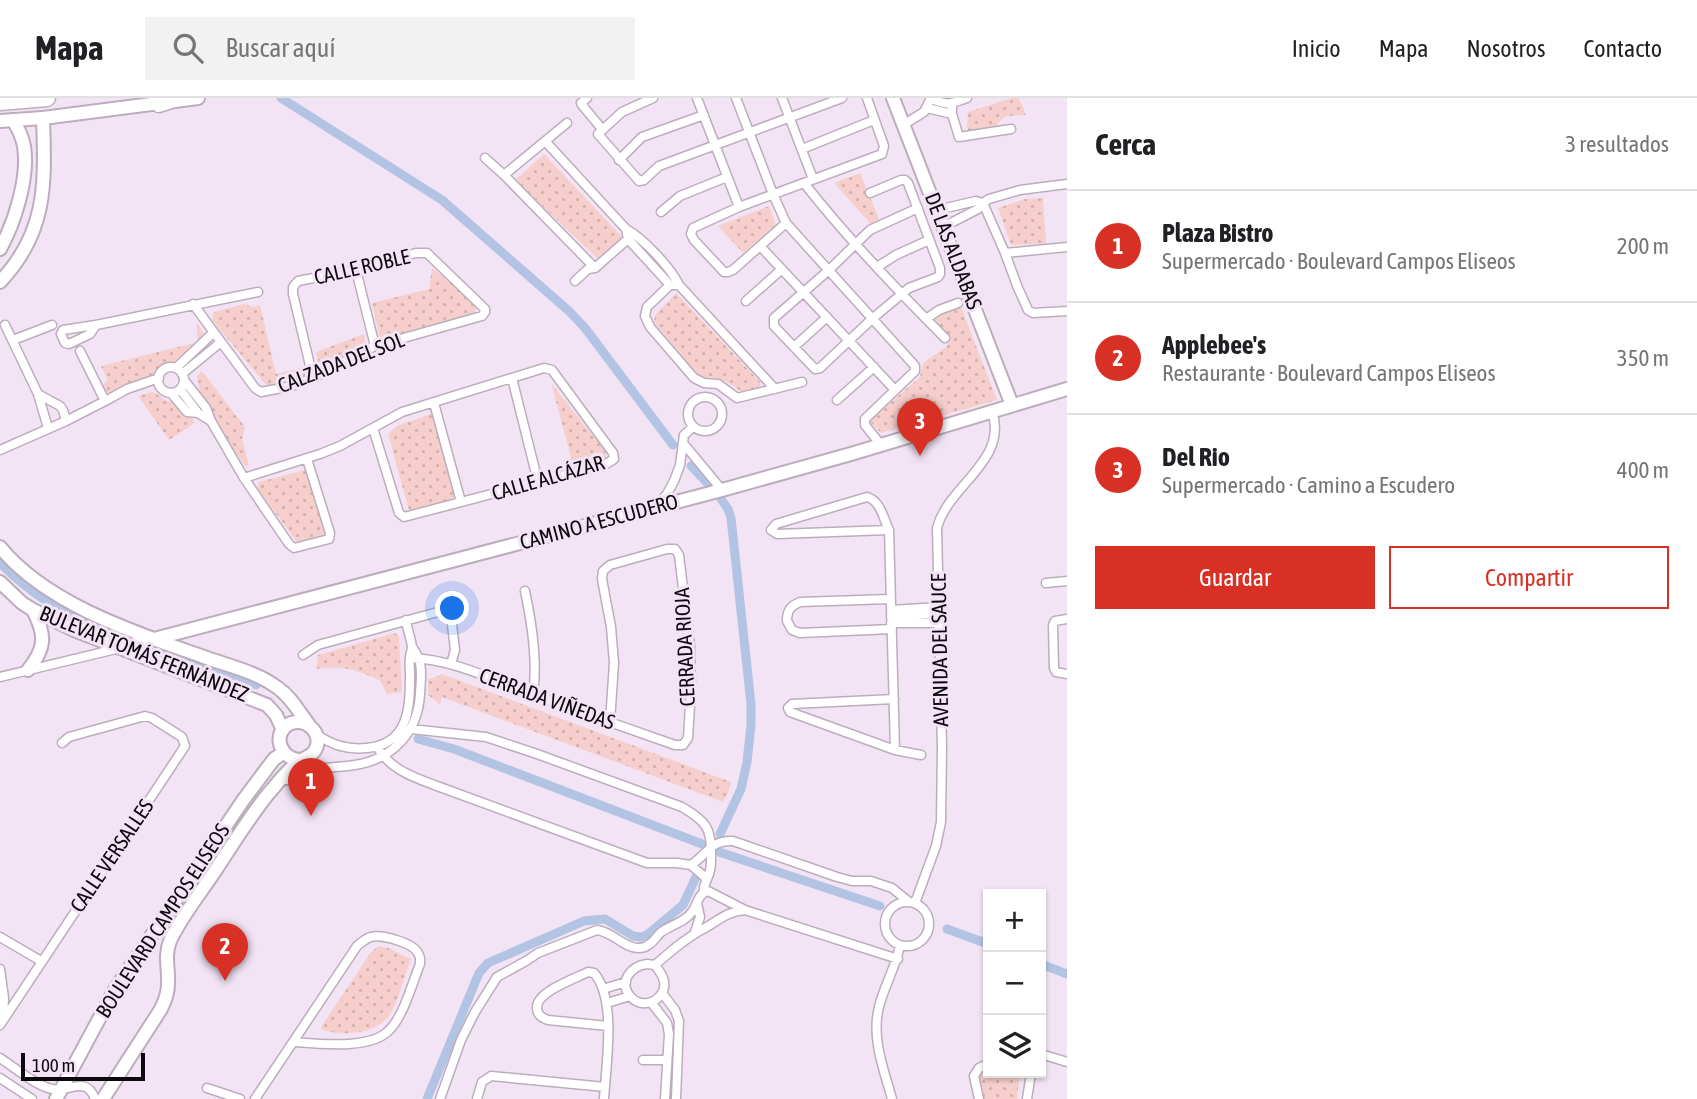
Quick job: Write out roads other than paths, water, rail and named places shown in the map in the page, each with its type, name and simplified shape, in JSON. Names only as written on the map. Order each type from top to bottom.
[{"type":"highway","points":[[0,102],[47,98]]},
{"type":"highway","points":[[159,104],[177,98]]},
{"type":"main road","points":[[7,121],[198,98]]},
{"type":"main road","name":"DE LAS ALDABAS","points":[[893,98],[1012,405]]},
{"type":"main road","points":[[0,282],[26,248],[35,228],[45,175],[43,118]]},
{"type":"main road","points":[[0,249],[13,220],[25,160],[20,133],[7,121]]},
{"type":"main road","name":"CAMINO A ESCUDERO","points":[[124,647],[722,490],[1067,389]]},
{"type":"main road","name":"BULEVAR TOMÁS FERNÁNDEZ","points":[[0,547],[16,566],[44,588],[89,612],[150,640],[258,676],[275,685],[284,692],[312,729]]},
{"type":"main road","name":"BULEVAR TOMÁS FERNÁNDEZ","points":[[0,582],[22,603],[74,630],[124,647],[267,705],[276,715],[283,730]]},
{"type":"main road","points":[[28,670],[38,658],[43,642],[41,625],[33,610]]},
{"type":"main road","points":[[190,631],[187,643],[199,655]]},
{"type":"main road","points":[[298,722],[312,729],[317,746],[310,756],[302,760],[283,753],[279,741],[283,730],[298,722]]},
{"type":"main road","name":"BOULEVARD CAMPOS ELISEOS","points":[[59,1094],[114,991],[244,799],[274,759],[283,753]]},
{"type":"main road","name":"BOULEVARD CAMPOS ELISEOS","points":[[103,1099],[161,1009],[168,985],[166,958],[176,931],[257,808],[302,760]]},
{"type":"main road","points":[[280,781],[300,772],[317,769]]},
{"type":"street","points":[[587,98],[581,103],[602,129]]},
{"type":"street","points":[[653,98],[626,109],[598,134],[619,160],[642,181],[659,166],[842,98]]},
{"type":"street","points":[[697,98],[739,207]]},
{"type":"street","points":[[736,98],[786,223],[914,362],[915,371],[864,421],[881,445]]},
{"type":"street","points":[[782,98],[802,149],[809,181],[855,243],[901,295],[945,338]]},
{"type":"street","points":[[786,223],[733,270],[726,272],[692,237],[693,228],[703,222],[882,154],[884,146],[867,98]]},
{"type":"street","points":[[930,102],[952,104],[967,98]]},
{"type":"street","points":[[903,125],[920,116],[930,102]]},
{"type":"street","points":[[930,102],[952,114]]},
{"type":"street","points":[[952,104],[957,136],[960,138],[1011,129]]},
{"type":"street","points":[[619,160],[642,138],[704,114]]},
{"type":"street","points":[[802,149],[874,120]]},
{"type":"street","points":[[504,175],[567,123]]},
{"type":"street","points":[[545,141],[626,229],[636,234],[674,276],[674,285]]},
{"type":"street","points":[[485,158],[595,268]]},
{"type":"street","points":[[661,212],[680,196],[727,177]]},
{"type":"street","points":[[870,192],[905,180],[918,208],[940,271],[938,277],[909,288],[820,368],[815,369],[775,326],[775,318],[870,230],[918,208]]},
{"type":"street","points":[[943,227],[978,209],[989,199],[1020,190],[1067,184]]},
{"type":"street","points":[[937,210],[976,201],[983,203]]},
{"type":"street","points":[[983,203],[1026,307],[1031,312],[1067,311]]},
{"type":"street","points":[[626,229],[628,239],[775,389]]},
{"type":"street","points":[[575,281],[588,269],[595,268],[628,239]]},
{"type":"street","points":[[877,267],[929,240]]},
{"type":"street","points":[[760,246],[895,390]]},
{"type":"street","points":[[1005,253],[1067,247]]},
{"type":"street","name":"CALLE ROBLE","points":[[313,378],[293,294],[293,287],[298,281],[356,270],[416,253],[427,253],[485,312]]},
{"type":"street","points":[[746,301],[782,269]]},
{"type":"street","points":[[356,270],[375,345]]},
{"type":"street","points":[[674,285],[647,307],[646,322],[690,375],[699,381],[718,384],[733,396],[741,398],[802,382]]},
{"type":"street","points":[[96,325],[258,292]]},
{"type":"street","points":[[926,319],[939,310],[958,303]]},
{"type":"street","name":"CALZADA DEL SOL","points":[[193,304],[213,334],[259,391],[292,386],[313,378],[375,345],[482,316],[485,312]]},
{"type":"street","points":[[794,347],[827,317]]},
{"type":"street","points":[[5,325],[38,394],[48,428]]},
{"type":"street","points":[[13,340],[52,325]]},
{"type":"street","points":[[211,421],[187,412],[175,391],[181,374],[213,334]]},
{"type":"street","points":[[181,374],[221,342]]},
{"type":"street","points":[[80,351],[105,401]]},
{"type":"street","points":[[837,400],[874,367]]},
{"type":"street","points":[[175,391],[167,392],[160,386],[159,378],[167,368],[181,374],[206,408],[244,478],[294,548],[329,539],[330,533],[307,459]]},
{"type":"street","name":"CALLE ALCÁZAR","points":[[244,478],[340,446],[402,412],[549,368],[613,453],[614,459],[606,464],[407,517],[399,513],[373,428]]},
{"type":"street","points":[[0,450],[66,421],[132,386],[159,378]]},
{"type":"street","points":[[512,378],[538,482]]},
{"type":"street","points":[[707,383],[707,397]]},
{"type":"street","points":[[718,402],[728,392]]},
{"type":"street","points":[[38,394],[60,406],[66,421]]},
{"type":"street","points":[[707,397],[718,402],[723,413],[720,424],[704,432],[693,427],[689,422],[688,410],[695,400],[707,397]]},
{"type":"street","points":[[434,402],[461,502]]},
{"type":"street","name":"AVENIDA DEL SAUCE","points":[[912,902],[936,846],[942,822],[937,535],[939,520],[991,448],[997,424],[992,411]]},
{"type":"street","points":[[654,507],[667,494],[674,481],[680,466],[684,435],[693,427]]},
{"type":"street","points":[[683,443],[722,490]]},
{"type":"street","points":[[888,530],[777,534],[771,530],[776,524],[867,497],[877,503],[888,530],[895,750]]},
{"type":"street","name":"CERRADA RIOJA","points":[[610,722],[614,663],[603,571],[610,565],[667,549],[675,550],[679,555],[690,646],[688,738],[683,745]]},
{"type":"street","points":[[1046,583],[1067,581]]},
{"type":"street","points":[[525,591],[534,650],[533,694]]},
{"type":"street","points":[[890,599],[800,602],[789,609],[787,621],[792,630],[800,633],[939,615]]},
{"type":"street","points":[[303,655],[318,645],[442,610],[448,611],[451,616],[455,650],[451,664]]},
{"type":"street","points":[[891,620],[939,615]]},
{"type":"street","points":[[1067,619],[1055,621],[1053,625],[1054,668],[1056,673],[1067,674]]},
{"type":"street","points":[[312,729],[338,747],[351,749],[377,747],[398,734],[410,704],[412,647],[406,620]]},
{"type":"street","name":"CAMINO A ESCUDERO","points":[[0,677],[124,647]]},
{"type":"street","points":[[302,760],[317,769],[356,765],[383,756],[396,747],[411,729],[419,707],[420,658],[412,647]]},
{"type":"street","name":"CERRADA VIÑEDAS","points":[[410,658],[451,664],[675,745],[683,745]]},
{"type":"street","points":[[894,699],[792,704],[788,708],[790,712],[895,750],[921,755]]},
{"type":"street","points":[[410,704],[419,707]]},
{"type":"street","name":"CALLE VERSALLES","points":[[1,1023],[183,751],[185,742],[148,716],[69,737],[62,743]]},
{"type":"street","points":[[411,729],[486,737],[682,807],[698,817],[708,828],[711,845],[711,869],[697,903],[689,916],[661,932],[650,945],[632,947],[605,931],[597,930],[538,953],[497,977],[461,1040],[440,1099]]},
{"type":"street","points":[[377,747],[391,765],[405,773],[647,863],[691,865],[707,878]]},
{"type":"street","points":[[691,865],[711,845],[733,841],[836,877],[852,881],[871,881],[892,888],[922,907],[929,920],[929,927],[922,940],[908,946],[900,945],[889,937],[885,923],[889,910],[895,905],[912,902]]},
{"type":"street","points":[[704,891],[746,909],[898,959]]},
{"type":"street","points":[[695,932],[699,917],[697,903]]},
{"type":"street","points":[[655,965],[664,978],[662,993],[658,999],[651,1002],[636,1001],[630,996],[626,982],[632,969],[639,965],[655,965],[695,932],[727,913],[746,909]]},
{"type":"street","points":[[255,1099],[357,946],[376,936],[389,937],[414,948],[420,956],[420,964],[399,1016],[386,1034],[369,1041],[328,1045],[294,1042]]},
{"type":"street","points":[[0,937],[41,961]]},
{"type":"street","points":[[892,1099],[877,1042],[877,1017],[879,1005],[898,959],[900,945]]},
{"type":"street","name":"CALLE VERSALLES","points":[[0,969],[4,998],[1,1023]]},
{"type":"street","points":[[604,1099],[608,1026],[607,1003],[598,977],[587,972],[546,992],[537,1005],[541,1018],[608,1026]]},
{"type":"street","points":[[603,989],[626,982]]},
{"type":"street","points":[[662,993],[675,1010],[679,1021],[676,1099]]},
{"type":"street","points":[[607,1003],[630,996]]},
{"type":"street","points":[[651,1002],[667,1023],[669,1034],[665,1099]]},
{"type":"street","points":[[1046,1056],[1067,1062]]},
{"type":"street","points":[[0,1058],[59,1094],[75,1086],[85,1087],[92,1092],[95,1099]]},
{"type":"street","points":[[643,1060],[667,1060]]},
{"type":"street","points":[[979,1099],[974,1076],[983,1066]]},
{"type":"street","points":[[16,1068],[4,1080],[31,1098],[38,1082]]},
{"type":"street","points":[[477,1099],[482,1082],[491,1076],[605,1087]]},
{"type":"street","points":[[1027,1099],[1030,1078]]},
{"type":"street","points":[[207,1088],[240,1099]]},
{"type":"waterway","points":[[281,98],[442,200],[570,312],[673,445]]},
{"type":"waterway","points":[[691,466],[711,487]]},
{"type":"waterway","points":[[720,834],[741,789],[751,725],[731,518],[721,499]]},
{"type":"waterway","points":[[0,563],[42,598],[89,623],[256,685]]},
{"type":"waterway","points":[[418,739],[454,749],[702,844]]},
{"type":"waterway","points":[[719,852],[880,906]]},
{"type":"waterway","points":[[427,1099],[479,973],[488,963],[584,921],[605,919],[633,936],[647,935],[683,905],[696,877]]},
{"type":"waterway","points":[[947,929],[983,942]]},
{"type":"waterway","points":[[1046,966],[1067,974]]},
{"type":"place","name":"Del Rio","points":[[920,456]]},
{"type":"place","name":"Plaza Bistro","points":[[311,816]]},
{"type":"place","name":"Applebee's","points":[[225,981]]}]
